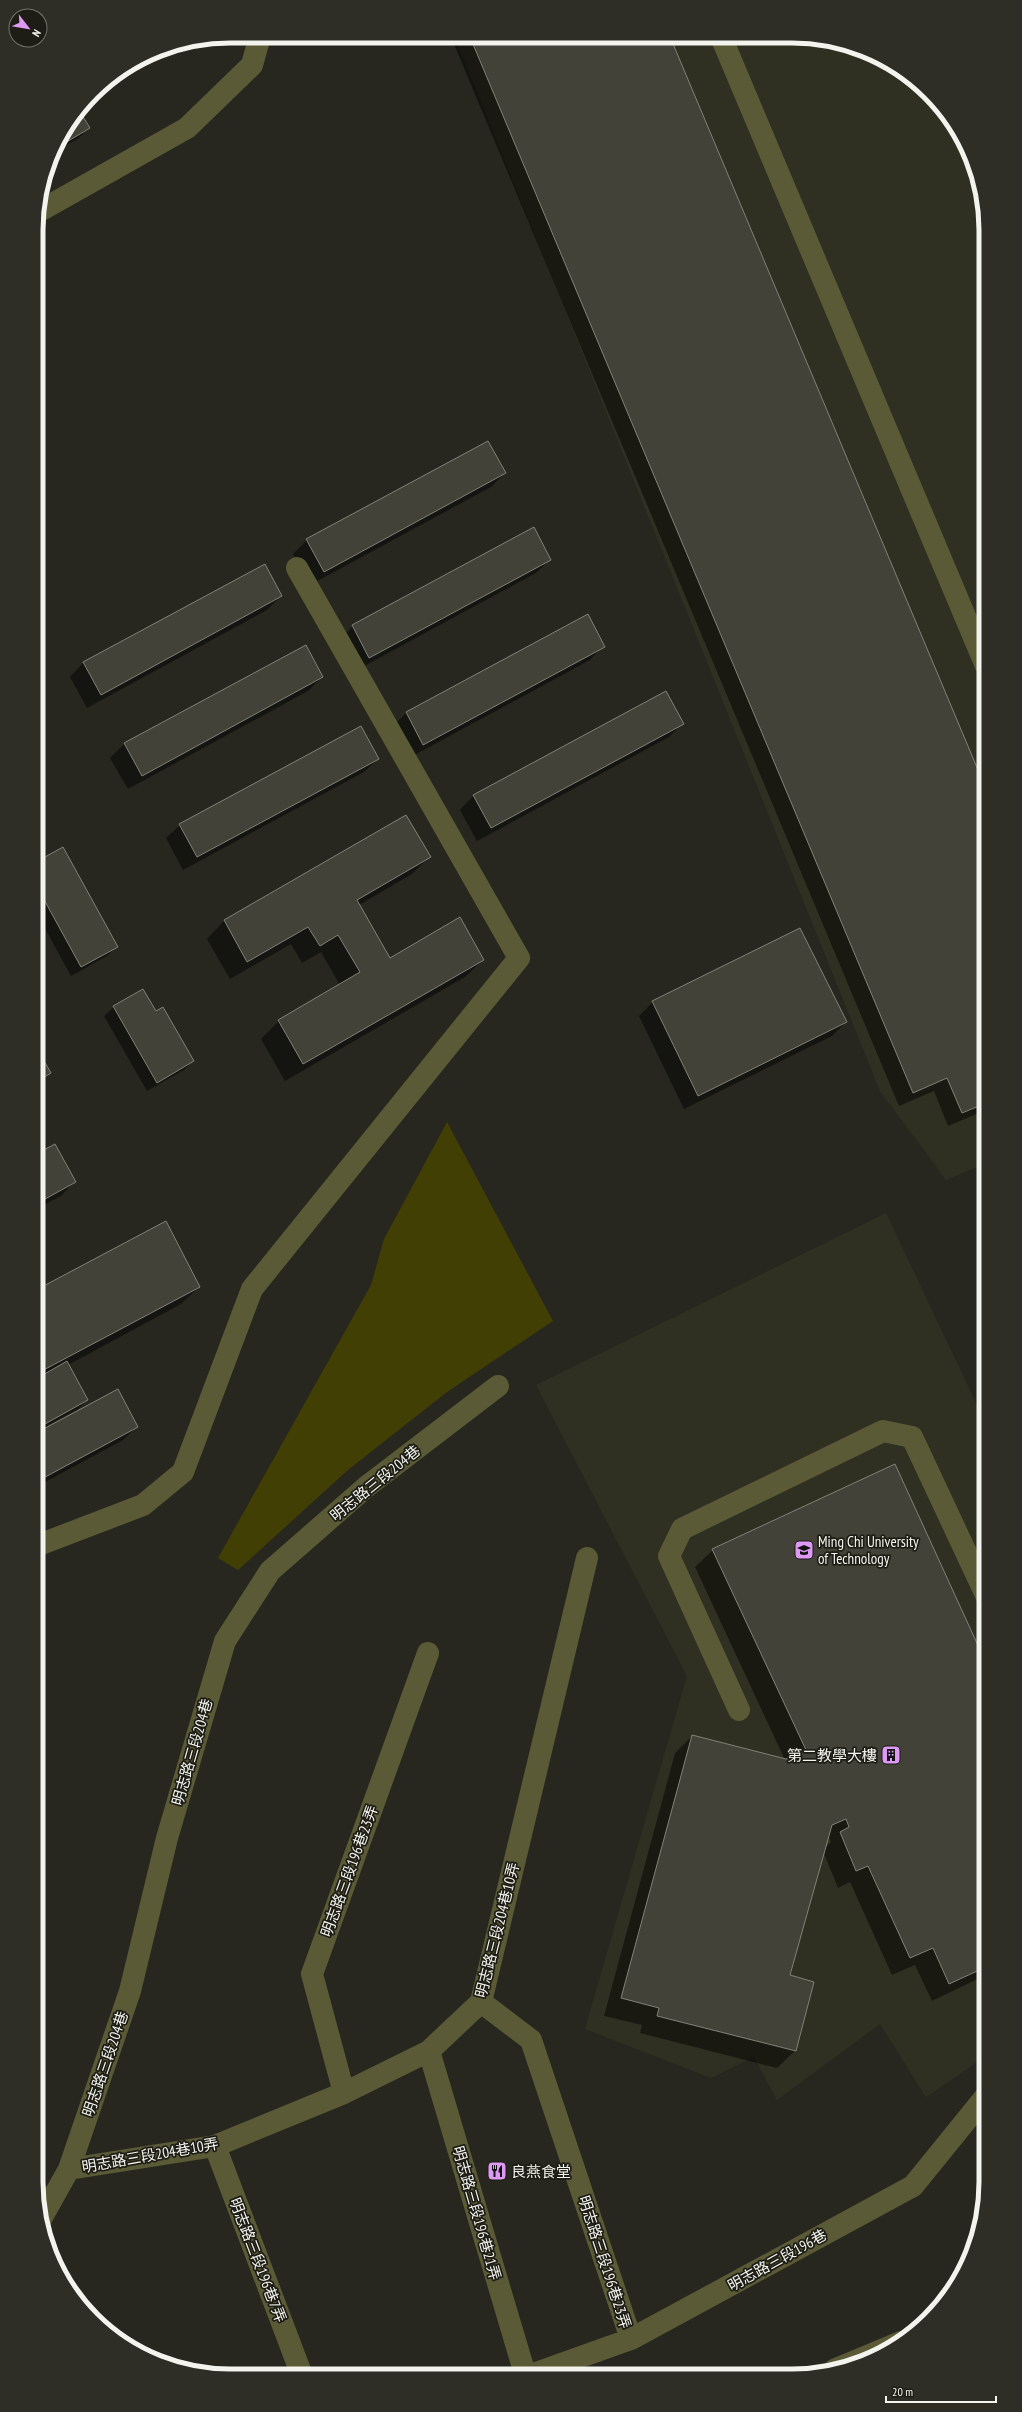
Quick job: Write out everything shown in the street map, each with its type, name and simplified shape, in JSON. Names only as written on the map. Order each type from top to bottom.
[{"type":"lane","points":[[45,208],[187,128],[252,65],[258,43]]},
{"type":"lane","points":[[724,43],[979,649]]},
{"type":"lane","points":[[43,1543],[143,1505],[183,1472],[252,1289],[519,958],[296,568]]},
{"type":"lane","name":"明志路三段204巷","points":[[46,2211],[69,2170],[130,1991],[167,1838],[225,1641],[270,1571],[366,1487],[498,1386]]},
{"type":"lane","points":[[739,1710],[669,1556],[682,1529],[883,1431],[912,1437],[979,1579]]},
{"type":"lane","name":"明志路三段204巷10弄","points":[[69,2170],[215,2146],[344,2093],[429,2051],[481,2002],[587,1558]]},
{"type":"lane","name":"明志路三段196巷23弄","points":[[344,2093],[312,1974],[428,1653]]},
{"type":"lane","name":"明志路三段196巷23弄","points":[[481,2002],[531,2040],[631,2340]]},
{"type":"lane","name":"明志路三段196巷21弄","points":[[429,2051],[524,2369]]},
{"type":"lane","name":"明志路三段196巷","points":[[547,2369],[631,2340],[913,2186],[979,2105]]},
{"type":"lane","name":"明志路三段196巷7弄","points":[[215,2146],[299,2369]]},
{"type":"shaded area","points":[[457,43],[804,43],[840,49],[875,62],[915,89],[940,116],[960,147],[965,159],[973,182],[979,218],[979,1166],[946,1180],[880,1091]]},
{"type":"shaded area","points":[[447,1122],[553,1321],[447,1392],[348,1470],[238,1570],[218,1558],[371,1285],[384,1239]]},
{"type":"shaded area","name":"Ming Chi University of Technology","points":[[886,1213],[979,1409],[979,2061],[926,2097],[880,2024],[777,2100],[754,2057],[711,2078],[585,2029],[687,1676],[536,1385]]},
{"type":"building","points":[[473,43],[673,43],[979,772],[979,1106],[962,1113],[947,1078],[913,1093]]},
{"type":"building","points":[[82,116],[90,128],[64,144]]},
{"type":"building","points":[[488,441],[506,473],[324,572],[306,539]]},
{"type":"building","points":[[534,527],[551,560],[369,658],[352,625]]},
{"type":"building","points":[[265,564],[282,596],[101,695],[83,662]]},
{"type":"building","points":[[588,614],[605,647],[423,745],[406,712]]},
{"type":"building","points":[[306,645],[323,677],[142,776],[124,743]]},
{"type":"building","points":[[666,691],[684,724],[491,828],[473,795]]},
{"type":"building","points":[[361,726],[379,759],[197,857],[179,824]]},
{"type":"building","points":[[406,815],[431,857],[357,900],[390,958],[460,917],[484,960],[303,1064],[278,1020],[360,972],[338,935],[320,946],[308,927],[247,962],[224,920]]},
{"type":"building","points":[[63,847],[118,947],[81,967],[43,898],[43,858]]},
{"type":"building","points":[[800,928],[847,1022],[698,1096],[652,1001]]},
{"type":"building","points":[[143,989],[156,1011],[163,1007],[194,1061],[157,1083],[113,1006]]},
{"type":"building","points":[[43,1059],[51,1073],[43,1078]]},
{"type":"building","points":[[55,1144],[76,1182],[43,1200],[43,1150]]},
{"type":"building","points":[[166,1221],[200,1287],[43,1370],[43,1286]]},
{"type":"building","points":[[67,1361],[88,1400],[45,1424],[43,1420],[43,1375]]},
{"type":"building","points":[[118,1389],[138,1427],[43,1478],[43,1429]]},
{"type":"building","name":"第二教學大樓","points":[[895,1464],[979,1648],[979,1970],[949,1984],[933,1948],[910,1958],[868,1866],[856,1871],[840,1832],[849,1827],[846,1819],[832,1825],[790,1975],[814,1982],[796,2051],[657,2016],[659,2008],[621,1998],[692,1735],[786,1759],[806,1750],[712,1549]]},
{"type":"place","name":"Ming Chi University of Technology","points":[[804,1550]]},
{"type":"place","name":"第二教學大樓","points":[[891,1755]]},
{"type":"place","name":"良燕食堂","points":[[497,2171]]}]
